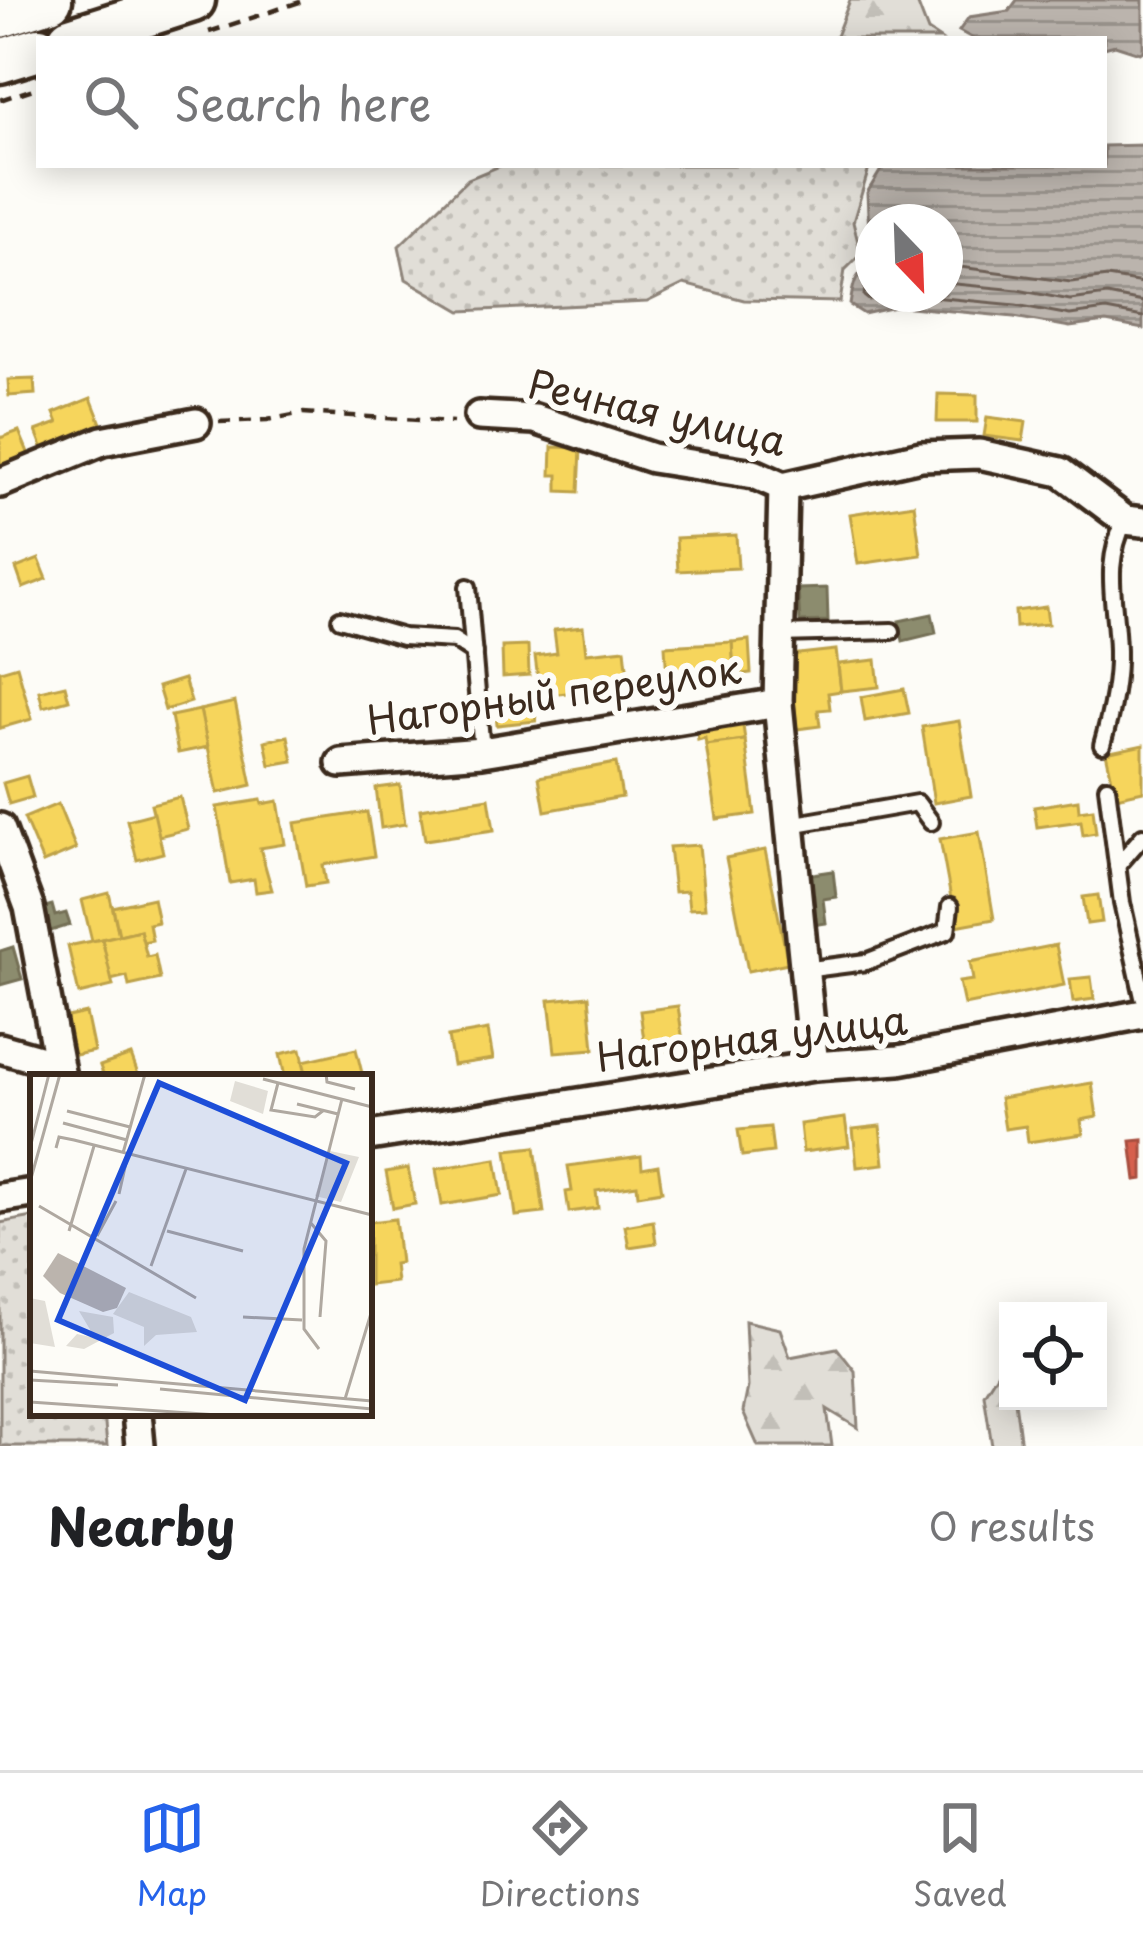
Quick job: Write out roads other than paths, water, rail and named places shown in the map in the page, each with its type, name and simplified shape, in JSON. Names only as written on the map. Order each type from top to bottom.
[{"type":"main road","points":[[0,16],[50,0]]},
{"type":"main road","points":[[87,36],[200,16]]},
{"type":"main road","points":[[0,61],[36,50]]},
{"type":"street","name":"Речная улица","points":[[479,416],[535,419],[652,458],[754,474],[783,487],[921,456],[979,454],[1061,472],[1134,521]]},
{"type":"street","points":[[0,483],[102,441],[196,423]]},
{"type":"street","name":"Нагорный переулок","points":[[783,487],[778,703],[814,1066]]},
{"type":"street","name":"Нагорный переулок","points":[[341,763],[482,752],[778,703]]},
{"type":"street","points":[[0,827],[29,907],[59,1071]]},
{"type":"street","name":"Нагорная улица","points":[[372,1136],[814,1066],[918,1058],[1143,1014]]},
{"type":"street","points":[[0,1048],[59,1071]]},
{"type":"street","points":[[0,1198],[30,1193]]},
{"type":"lane","points":[[1102,745],[1112,711],[1118,655],[1110,550],[1134,521]]},
{"type":"lane","points":[[468,587],[482,752]]},
{"type":"lane","points":[[340,619],[403,638],[454,640],[474,653]]},
{"type":"lane","points":[[780,634],[892,631]]},
{"type":"lane","points":[[1107,787],[1143,998]]},
{"type":"lane","points":[[790,825],[917,803],[931,822]]},
{"type":"lane","points":[[1117,866],[1143,836]]},
{"type":"lane","points":[[804,970],[866,962],[947,932],[950,907]]},
{"type":"water","points":[[1017,0],[1143,0],[1143,51],[1107,47],[1107,36],[968,36],[959,31],[969,17],[1009,11]]},
{"type":"water","points":[[1143,145],[1143,329],[1106,322],[1070,327],[962,312],[963,204],[868,204],[867,193],[882,168],[1107,168],[1107,146]]}]
